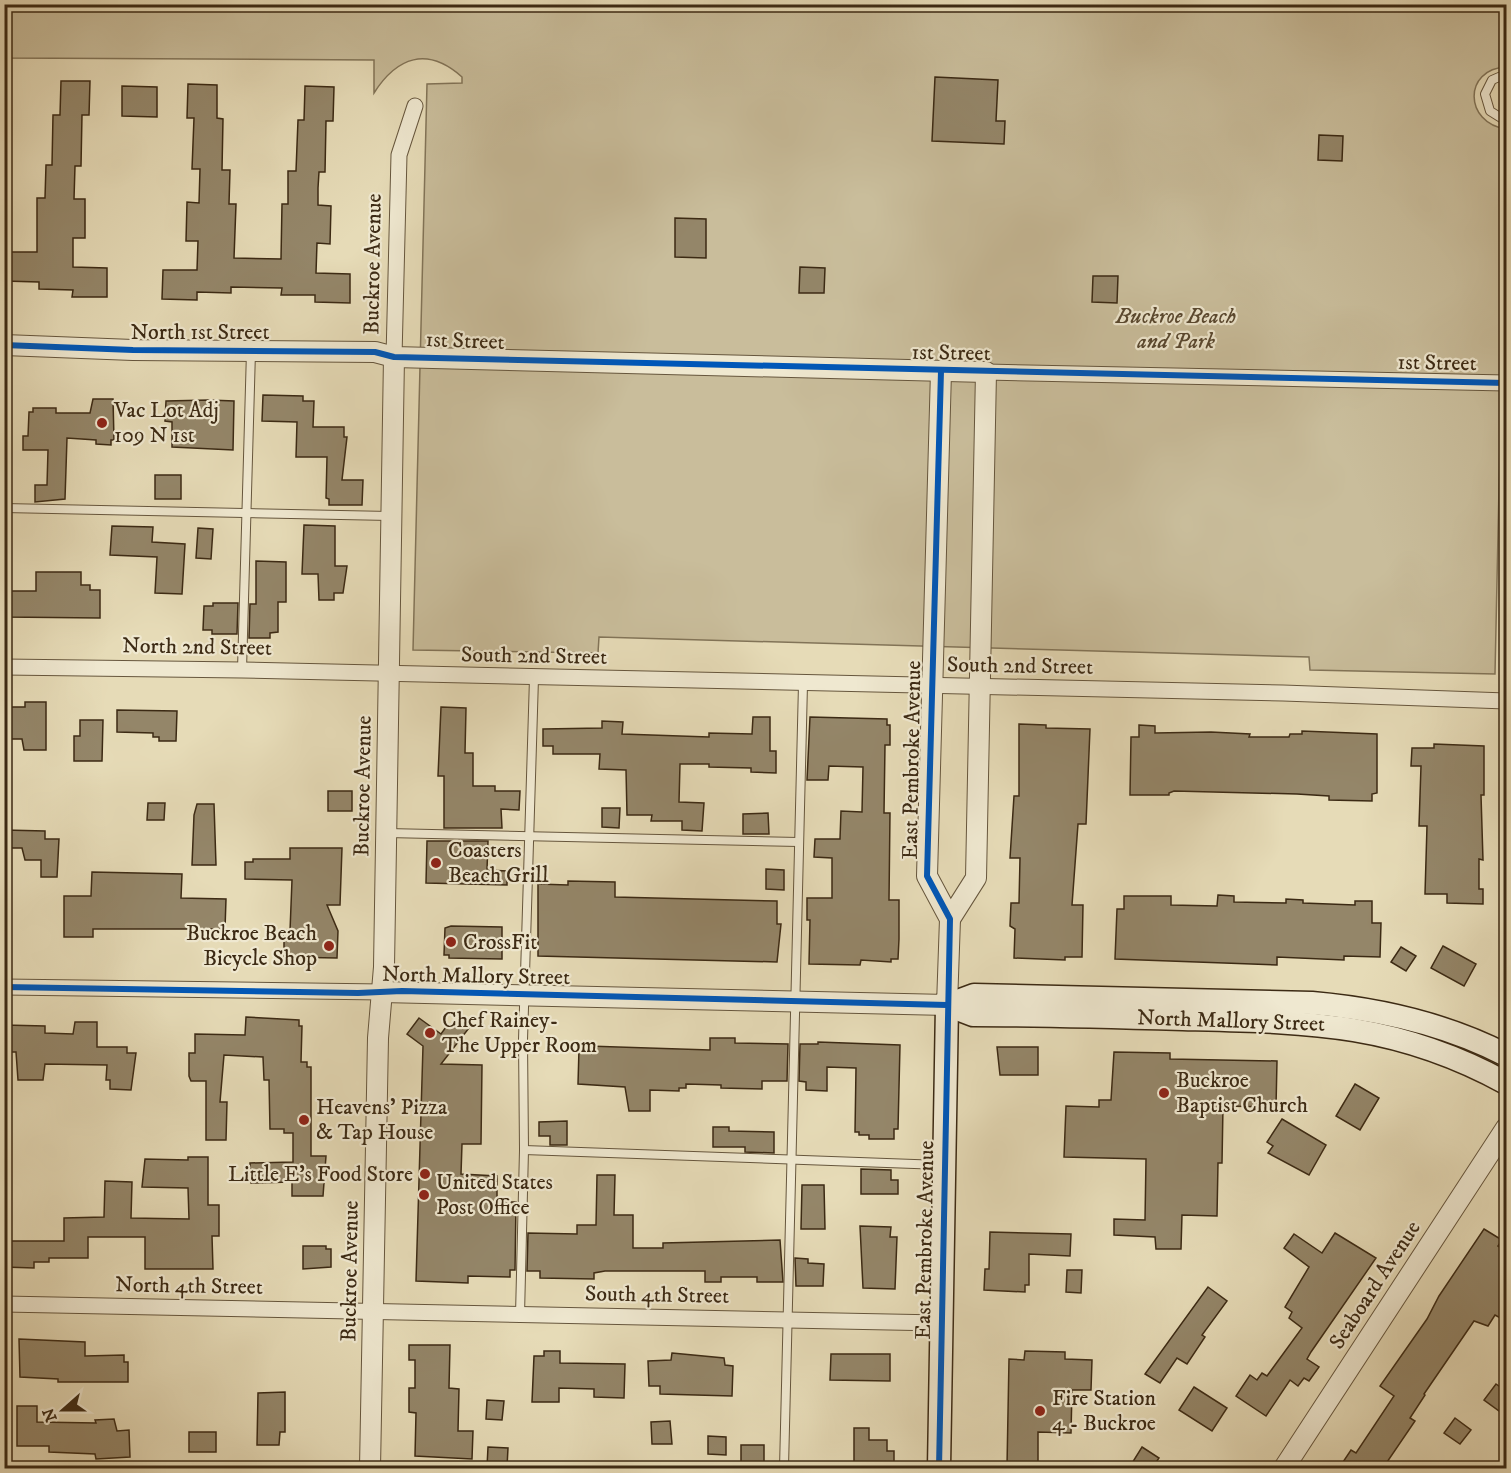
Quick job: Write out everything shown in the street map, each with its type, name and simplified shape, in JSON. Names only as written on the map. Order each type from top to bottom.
[{"type":"main road","name":"North Mallory Street","points":[[947,1005],[974,994],[1312,1003],[1347,1006],[1443,1027],[1506,1055]]},
{"type":"main road","name":"North Mallory Street","points":[[947,1005],[973,1015],[1323,1023],[1425,1045],[1464,1061],[1506,1083]]},
{"type":"main road","name":"East Pembroke Avenue","points":[[939,1468],[947,1005]]},
{"type":"street","name":"Buckroe Avenue","points":[[370,1468],[378,1038],[382,992],[386,833],[399,155],[415,106]]},
{"type":"street","name":"North 1st Street","points":[[4,345],[134,350],[375,352],[394,357]]},
{"type":"street","name":"1st Street","points":[[394,357],[1506,383]]},
{"type":"street","name":"East Pembroke Avenue","points":[[941,371],[927,876],[950,919],[947,1005]]},
{"type":"street","points":[[950,919],[976,878],[986,372]]},
{"type":"street","name":"North 2nd Street","points":[[4,667],[242,670],[389,675]]},
{"type":"street","name":"South 2nd Street","points":[[389,675],[1506,701]]},
{"type":"street","name":"North Mallory Street","points":[[4,987],[524,994],[947,1005]]},
{"type":"street","name":"Seaboard Avenue","points":[[1284,1468],[1506,1128]]},
{"type":"street","name":"North 4th Street","points":[[4,1304],[373,1312]]},
{"type":"street","name":"South 4th Street","points":[[373,1312],[940,1323]]},
{"type":"lane","points":[[1506,74],[1492,80],[1485,94],[1490,111],[1506,121]]},
{"type":"lane","points":[[242,670],[251,350]]},
{"type":"lane","points":[[4,508],[391,517]]},
{"type":"lane","points":[[520,1315],[524,1150],[524,994],[531,836],[534,678]]},
{"type":"lane","points":[[784,1468],[803,684]]},
{"type":"lane","points":[[386,833],[799,842]]},
{"type":"lane","points":[[524,1150],[944,1165]]},
{"type":"green space","name":"Buckroe Beach and Park","points":[[4,5],[1506,5],[1506,67],[1492,70],[1482,77],[1476,86],[1474,96],[1476,107],[1482,117],[1492,125],[1506,129],[1506,301],[1502,347],[1495,674],[1310,670],[1309,657],[599,637],[598,653],[413,650],[427,84],[462,83],[462,77],[437,61],[414,60],[393,71],[374,93],[374,60],[5,58]]},
{"type":"building","points":[[935,77],[998,80],[996,121],[1005,121],[1004,144],[932,141]]},
{"type":"building","points":[[61,81],[90,81],[89,115],[82,115],[81,166],[75,166],[74,199],[85,199],[85,238],[73,238],[73,267],[107,268],[107,297],[72,297],[73,290],[39,289],[39,282],[4,281],[4,252],[37,252],[37,198],[45,198],[46,165],[52,165],[53,115],[60,115]]},
{"type":"building","points":[[188,84],[217,85],[217,118],[223,119],[222,170],[230,170],[229,204],[236,204],[234,258],[281,259],[282,204],[288,204],[288,171],[296,171],[298,120],[304,120],[305,86],[334,87],[333,121],[326,121],[325,172],[319,172],[318,188],[318,205],[331,206],[330,244],[317,243],[316,273],[350,274],[350,303],[315,302],[315,295],[281,295],[282,288],[231,287],[231,293],[197,292],[197,300],[162,299],[163,270],[197,270],[198,241],[186,241],[187,202],[199,203],[200,169],[192,169],[194,118],[187,118]]},
{"type":"building","points":[[122,86],[157,87],[157,117],[122,116]]},
{"type":"building","points":[[1319,135],[1343,136],[1342,161],[1318,160]]},
{"type":"building","points":[[675,218],[706,219],[706,258],[675,257]]},
{"type":"building","points":[[800,267],[825,268],[824,293],[799,293]]},
{"type":"building","points":[[1093,276],[1118,276],[1117,303],[1092,302]]},
{"type":"building","points":[[263,395],[303,396],[303,401],[314,401],[313,427],[344,427],[344,437],[347,437],[342,480],[363,480],[362,505],[329,505],[329,499],[326,498],[327,457],[296,457],[297,422],[262,421]]},
{"type":"building","points":[[93,399],[113,399],[114,440],[111,440],[111,445],[96,444],[96,440],[67,438],[65,499],[35,502],[35,485],[47,485],[48,450],[23,450],[23,436],[28,436],[29,412],[33,412],[33,408],[56,408],[56,413],[90,413]]},
{"type":"building","points":[[166,401],[234,401],[233,450],[172,447],[172,422],[165,421]]},
{"type":"building","points":[[155,475],[181,475],[181,499],[155,499]]},
{"type":"building","points":[[304,525],[335,526],[335,566],[347,566],[343,593],[334,593],[334,600],[319,600],[318,574],[302,574]]},
{"type":"building","points":[[112,526],[153,527],[152,542],[185,544],[182,594],[155,593],[157,557],[110,555]]},
{"type":"building","points":[[198,528],[213,529],[211,559],[196,558]]},
{"type":"building","points":[[256,561],[286,562],[286,602],[278,602],[278,632],[270,633],[270,638],[249,638],[250,604],[256,604]]},
{"type":"building","points":[[36,572],[81,572],[81,585],[90,585],[90,590],[100,590],[100,618],[4,617],[4,591],[36,591]]},
{"type":"building","points":[[213,603],[238,603],[237,634],[212,634],[212,630],[203,630],[204,606],[213,606]]},
{"type":"building","points":[[25,702],[46,702],[46,750],[24,750],[22,739],[4,739],[4,707],[25,707]]},
{"type":"building","points":[[441,707],[466,708],[465,753],[473,753],[473,786],[495,786],[495,791],[520,791],[519,810],[501,809],[502,828],[444,828],[444,776],[438,776]]},
{"type":"building","points":[[117,710],[177,711],[176,741],[159,741],[159,737],[153,737],[153,733],[117,732]]},
{"type":"building","points":[[753,717],[770,717],[770,751],[776,751],[776,773],[751,772],[751,768],[709,767],[709,764],[680,764],[679,802],[704,803],[702,831],[682,830],[682,821],[651,821],[652,815],[627,815],[626,770],[599,769],[600,754],[553,754],[553,746],[543,746],[543,729],[602,728],[602,721],[623,722],[622,734],[709,737],[709,733],[752,734]]},
{"type":"building","points":[[810,717],[887,719],[887,725],[890,725],[890,745],[885,745],[884,813],[890,813],[889,900],[899,900],[898,959],[891,959],[891,962],[861,960],[860,965],[809,964],[810,920],[807,920],[807,898],[832,898],[832,858],[814,857],[815,839],[840,839],[841,811],[862,812],[863,767],[829,766],[828,780],[807,780]]},
{"type":"building","points":[[80,720],[103,720],[102,761],[74,761],[74,736],[80,736]]},
{"type":"building","points":[[1019,724],[1046,725],[1046,728],[1090,729],[1086,824],[1078,824],[1072,905],[1083,905],[1082,957],[1065,957],[1065,960],[1014,958],[1015,929],[1010,926],[1011,903],[1019,903],[1020,858],[1010,858],[1014,796],[1019,796]]},
{"type":"building","points":[[1139,725],[1155,726],[1155,733],[1211,732],[1250,734],[1249,737],[1289,737],[1290,734],[1302,734],[1302,731],[1377,734],[1377,793],[1372,794],[1372,801],[1329,800],[1329,796],[1297,794],[1174,791],[1169,795],[1130,795],[1131,737],[1139,737]]},
{"type":"building","points":[[1434,744],[1484,746],[1484,795],[1481,795],[1483,860],[1479,859],[1479,889],[1483,889],[1483,904],[1447,903],[1447,894],[1425,894],[1427,826],[1419,826],[1421,766],[1411,766],[1412,748],[1434,748]]},
{"type":"building","points":[[328,791],[352,791],[352,811],[328,811]]},
{"type":"building","points":[[148,803],[165,803],[164,820],[147,820]]},
{"type":"building","points":[[197,804],[214,804],[216,865],[192,865],[194,815]]},
{"type":"building","points":[[602,808],[620,808],[619,828],[602,827]]},
{"type":"building","points":[[768,813],[769,834],[743,834],[743,814]]},
{"type":"building","points":[[4,830],[45,831],[45,839],[59,839],[57,877],[41,877],[41,860],[25,860],[22,848],[4,848]]},
{"type":"building","points":[[427,841],[488,841],[487,870],[507,871],[507,885],[426,883]]},
{"type":"building","points":[[290,848],[342,848],[340,905],[327,905],[338,931],[337,958],[284,957],[284,930],[290,931],[292,880],[245,879],[245,862],[253,862],[253,859],[290,859]]},
{"type":"building","points":[[766,869],[784,870],[784,890],[766,889]]},
{"type":"building","points":[[92,872],[182,874],[181,898],[226,899],[225,929],[93,929],[93,937],[64,937],[64,896],[91,896]]},
{"type":"building","points":[[568,881],[615,882],[615,897],[777,901],[777,924],[781,924],[777,962],[538,956],[538,884],[568,885]]},
{"type":"building","points":[[1218,895],[1234,896],[1234,902],[1286,903],[1286,899],[1303,900],[1303,903],[1355,905],[1355,901],[1372,901],[1372,923],[1381,923],[1380,957],[1344,956],[1344,960],[1277,957],[1277,965],[1115,959],[1117,909],[1124,909],[1124,896],[1171,896],[1171,905],[1217,906]]},
{"type":"building","points":[[451,926],[502,927],[502,959],[449,958],[449,955],[444,955],[445,928]]},
{"type":"building","points":[[1443,946],[1476,964],[1464,986],[1431,968]]},
{"type":"building","points":[[1401,947],[1416,956],[1406,971],[1391,962]]},
{"type":"building","points":[[246,1017],[299,1020],[299,1026],[302,1026],[301,1062],[307,1062],[307,1067],[311,1067],[311,1156],[326,1156],[323,1196],[292,1196],[292,1182],[251,1183],[250,1163],[293,1162],[293,1133],[284,1133],[284,1129],[270,1129],[269,1080],[264,1080],[263,1057],[224,1055],[220,1102],[227,1102],[226,1140],[206,1140],[206,1081],[191,1081],[189,1076],[189,1053],[195,1053],[195,1034],[245,1035]]},
{"type":"building","points":[[419,1018],[441,1034],[446,1027],[469,1028],[441,1064],[482,1065],[481,1144],[462,1144],[461,1174],[497,1176],[497,1202],[516,1202],[515,1270],[510,1270],[510,1277],[468,1276],[468,1283],[416,1281],[423,1046],[407,1034]]},
{"type":"building","points":[[75,1022],[97,1022],[97,1047],[127,1047],[127,1053],[136,1053],[131,1090],[110,1089],[110,1080],[106,1080],[107,1065],[45,1064],[43,1080],[18,1080],[16,1052],[4,1052],[4,1025],[45,1026],[45,1033],[73,1034]]},
{"type":"building","points":[[710,1038],[735,1038],[735,1043],[788,1044],[787,1081],[762,1081],[762,1089],[686,1084],[686,1088],[679,1088],[679,1091],[650,1090],[650,1111],[629,1111],[625,1087],[578,1084],[579,1049],[588,1050],[588,1046],[710,1050]]},
{"type":"building","points":[[818,1042],[900,1045],[898,1129],[894,1129],[894,1139],[869,1139],[869,1135],[859,1135],[859,1132],[855,1132],[856,1068],[827,1067],[827,1091],[806,1090],[806,1082],[799,1081],[800,1044],[818,1044]]},
{"type":"building","points":[[997,1047],[1038,1047],[1038,1075],[1000,1075]]},
{"type":"building","points":[[1114,1052],[1170,1053],[1170,1059],[1277,1061],[1276,1107],[1223,1106],[1222,1163],[1218,1163],[1217,1216],[1182,1215],[1181,1249],[1156,1249],[1155,1237],[1114,1235],[1114,1219],[1145,1220],[1146,1159],[1064,1157],[1066,1106],[1099,1107],[1099,1100],[1111,1100]]},
{"type":"building","points":[[1355,1084],[1379,1098],[1360,1130],[1336,1116]]},
{"type":"building","points":[[1282,1119],[1326,1145],[1309,1175],[1268,1153],[1273,1146],[1267,1142]]},
{"type":"building","points":[[567,1121],[567,1145],[550,1145],[550,1136],[539,1136],[539,1122]]},
{"type":"building","points":[[713,1127],[729,1127],[729,1131],[774,1132],[774,1153],[745,1152],[745,1147],[713,1147]]},
{"type":"building","points":[[188,1157],[208,1157],[208,1205],[219,1205],[219,1236],[212,1236],[213,1269],[145,1269],[145,1237],[88,1237],[88,1258],[49,1258],[49,1262],[34,1262],[34,1268],[4,1267],[4,1241],[64,1241],[64,1218],[104,1217],[105,1181],[132,1182],[131,1218],[189,1219],[188,1188],[142,1187],[145,1159],[188,1160]]},
{"type":"building","points":[[861,1169],[891,1170],[891,1180],[898,1180],[898,1194],[861,1194]]},
{"type":"building","points":[[597,1175],[615,1175],[614,1215],[633,1215],[633,1248],[663,1248],[663,1243],[780,1240],[783,1282],[757,1282],[757,1277],[721,1277],[721,1282],[705,1282],[705,1271],[605,1271],[594,1273],[594,1279],[540,1278],[540,1271],[527,1271],[528,1233],[577,1234],[577,1225],[596,1225]]},
{"type":"building","points":[[802,1185],[824,1185],[825,1229],[801,1229]]},
{"type":"building","points":[[860,1226],[891,1227],[890,1237],[897,1237],[895,1289],[863,1288]]},
{"type":"building","points":[[1484,1229],[1502,1240],[1498,1246],[1506,1252],[1506,1321],[1495,1315],[1488,1326],[1474,1321],[1424,1394],[1410,1418],[1415,1421],[1383,1468],[1339,1468],[1351,1450],[1356,1453],[1394,1396],[1380,1386],[1427,1319],[1439,1296]]},
{"type":"building","points":[[990,1232],[1071,1234],[1070,1256],[1029,1254],[1029,1285],[1025,1285],[1025,1292],[984,1290],[985,1269],[989,1269]]},
{"type":"building","points":[[1335,1233],[1376,1258],[1307,1359],[1319,1367],[1309,1381],[1304,1378],[1298,1386],[1290,1380],[1266,1416],[1236,1396],[1250,1375],[1257,1380],[1262,1373],[1267,1376],[1302,1328],[1289,1318],[1292,1312],[1285,1307],[1309,1267],[1284,1248],[1294,1234],[1322,1253]]},
{"type":"building","points":[[303,1246],[326,1246],[326,1249],[331,1249],[331,1267],[303,1269]]},
{"type":"building","points":[[795,1258],[808,1259],[808,1263],[824,1264],[823,1286],[796,1286]]},
{"type":"building","points":[[1067,1270],[1082,1270],[1081,1293],[1066,1292]]},
{"type":"building","points":[[1208,1287],[1227,1301],[1202,1335],[1205,1337],[1187,1364],[1177,1358],[1160,1383],[1145,1374]]},
{"type":"building","points":[[19,1339],[85,1342],[85,1356],[124,1355],[124,1362],[128,1362],[128,1382],[58,1382],[58,1379],[20,1377]]},
{"type":"building","points":[[409,1345],[450,1345],[449,1388],[459,1389],[458,1431],[473,1431],[472,1459],[415,1456],[416,1413],[409,1412],[409,1388],[415,1388],[415,1360],[409,1360]]},
{"type":"building","points":[[544,1351],[560,1351],[560,1363],[625,1364],[624,1398],[594,1397],[594,1389],[559,1388],[559,1402],[532,1402],[534,1356],[544,1356]]},
{"type":"building","name":"Fire Station 4 - Buckroe","points":[[1025,1351],[1065,1352],[1065,1359],[1092,1360],[1091,1390],[1072,1390],[1071,1433],[1038,1432],[1038,1466],[1007,1466],[1009,1359],[1024,1360]]},
{"type":"building","points":[[672,1353],[724,1358],[725,1365],[733,1366],[732,1396],[660,1394],[660,1386],[649,1386],[648,1361],[671,1360]]},
{"type":"building","points":[[831,1354],[890,1354],[890,1381],[830,1380]]},
{"type":"building","points":[[1496,1384],[1506,1391],[1506,1416],[1484,1400]]},
{"type":"building","points":[[1194,1387],[1227,1408],[1212,1431],[1179,1410]]},
{"type":"building","points":[[285,1392],[285,1432],[280,1432],[279,1445],[257,1445],[258,1393]]},
{"type":"building","points":[[487,1400],[504,1401],[502,1420],[486,1419]]},
{"type":"building","points":[[17,1406],[37,1406],[37,1422],[96,1423],[95,1420],[114,1419],[117,1431],[129,1430],[130,1457],[96,1459],[95,1454],[49,1452],[49,1446],[17,1446]]},
{"type":"building","points":[[1455,1418],[1471,1430],[1460,1444],[1444,1433]]},
{"type":"building","points":[[670,1421],[672,1444],[652,1444],[651,1422]]},
{"type":"building","points":[[854,1428],[869,1428],[869,1440],[887,1440],[887,1451],[894,1451],[894,1466],[854,1466]]},
{"type":"building","points":[[189,1432],[216,1432],[216,1452],[189,1452]]},
{"type":"building","points":[[708,1436],[726,1437],[726,1455],[708,1454]]},
{"type":"building","points":[[741,1445],[764,1445],[764,1468],[741,1468]]},
{"type":"building","points":[[488,1447],[508,1448],[507,1467],[487,1467]]},
{"type":"building","points":[[1142,1447],[1159,1458],[1152,1468],[1129,1468]]},
{"type":"cycle path","points":[[4,345],[133,350],[375,352],[394,357],[1506,383]]},
{"type":"cycle path","points":[[939,1468],[950,919],[927,876],[941,371]]},
{"type":"cycle path","points":[[4,987],[358,993],[402,991],[947,1005]]},
{"type":"place","name":"Vac Lot Adj 109 N 1st","points":[[102,423]]},
{"type":"place","name":"Coasters Beach Grill","points":[[436,863]]},
{"type":"place","name":"CrossFit","points":[[451,942]]},
{"type":"place","name":"Buckroe Beach Bicycle Shop","points":[[329,946]]},
{"type":"place","name":"Chef Rainey- The Upper Room","points":[[430,1033]]},
{"type":"place","name":"Buckroe Baptist Church","points":[[1164,1093]]},
{"type":"place","name":"Heavens' Pizza & Tap House","points":[[304,1120]]},
{"type":"place","name":"Little E's Food Store","points":[[425,1174]]},
{"type":"place","name":"United States Post Office","points":[[424,1195]]},
{"type":"place","name":"Fire Station 4 - Buckroe","points":[[1040,1411]]}]
